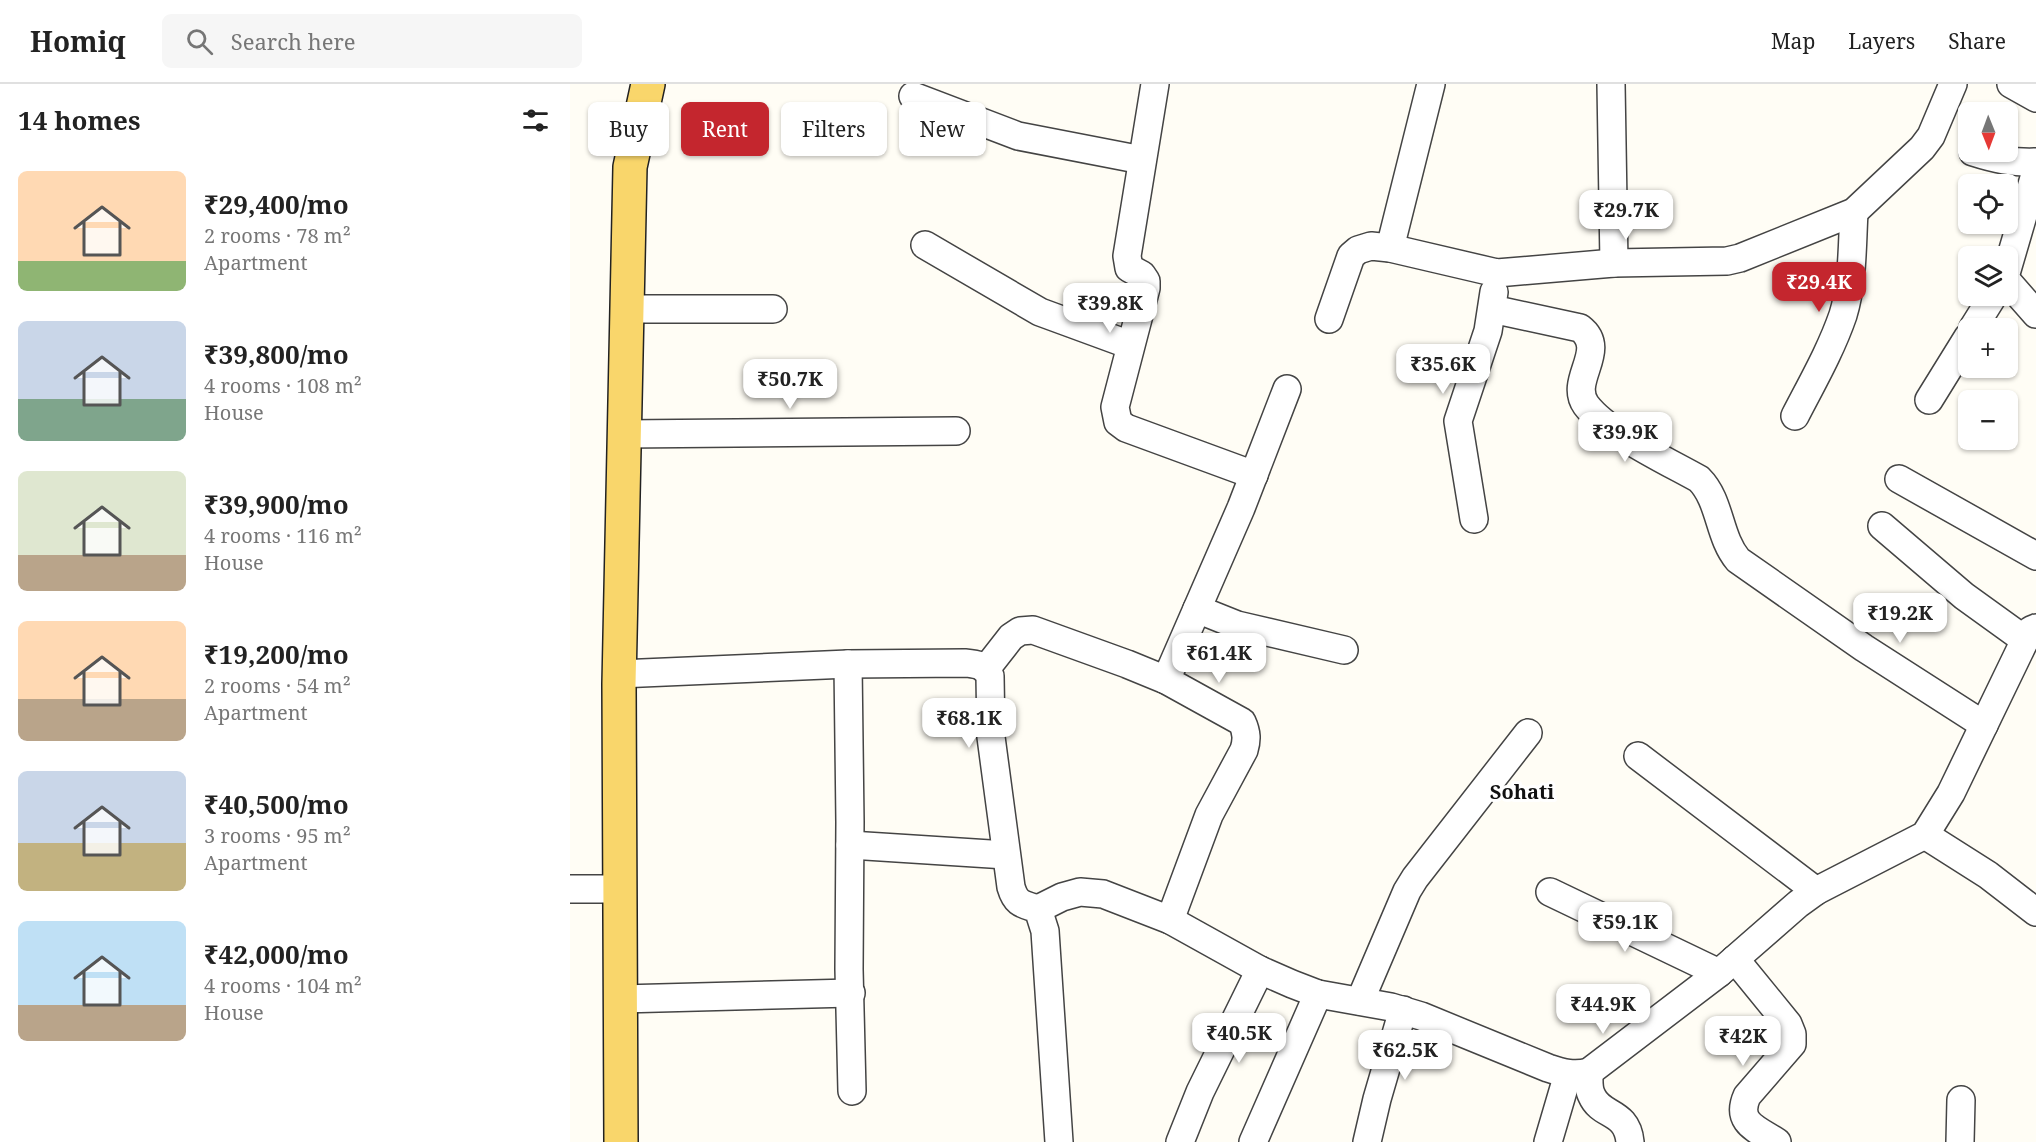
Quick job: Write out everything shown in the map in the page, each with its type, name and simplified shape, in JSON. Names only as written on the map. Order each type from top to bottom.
[{"type":"main road","points":[[621,1142],[620,674],[630,167],[648,84]]},
{"type":"street","points":[[1155,84],[1127,262],[1129,268],[1142,274],[1146,281],[1115,407],[1118,422],[1126,428],[1254,476]]},
{"type":"street","points":[[1390,248],[1431,84]]},
{"type":"street","points":[[1611,84],[1614,263]]},
{"type":"street","points":[[1329,319],[1351,256],[1358,250],[1371,246],[1390,248],[1497,273],[1614,263],[1727,261],[1854,212],[1922,148],[1931,136],[1953,84]]},
{"type":"street","points":[[2011,84],[2036,98]]},
{"type":"street","points":[[913,96],[1018,136],[1142,160]]},
{"type":"street","points":[[1931,136],[1958,146]]},
{"type":"street","points":[[2008,162],[2036,162]]},
{"type":"street","points":[[2014,246],[2036,171]]},
{"type":"street","points":[[1795,416],[1832,344],[1843,313],[1849,286],[1854,212]]},
{"type":"street","points":[[925,245],[1040,312],[1130,345]]},
{"type":"street","points":[[1474,519],[1458,421],[1488,331],[1497,273]]},
{"type":"street","points":[[2018,294],[2036,314]]},
{"type":"street","points":[[627,309],[773,309]]},
{"type":"street","points":[[1492,309],[1580,328],[1589,334],[1592,344],[1581,394],[1586,404],[1611,429],[1699,479],[1707,487],[1713,498],[1726,543],[1738,560],[1863,648],[1984,725]]},
{"type":"street","points":[[1929,400],[1958,353]]},
{"type":"street","points":[[1166,680],[1254,476],[1287,389]]},
{"type":"street","points":[[624,434],[956,431]]},
{"type":"street","points":[[1899,479],[2036,556]]},
{"type":"street","points":[[1548,1142],[1578,1073],[1727,966],[1816,891],[1925,835],[1951,793],[2030,634],[1964,596],[1882,526]]},
{"type":"street","points":[[1197,609],[1237,625],[1344,650]]},
{"type":"street","points":[[986,669],[1011,637],[1020,631],[1033,630],[1166,680],[1242,722],[1247,740],[1244,750],[1209,815],[1170,920]]},
{"type":"street","points":[[620,674],[848,664],[965,663],[979,665],[986,669],[990,676],[991,737],[1006,855],[1014,897],[1021,904],[1038,909],[1062,897],[1080,892],[1103,894],[1170,920],[1260,970],[1318,994],[1402,1010],[1548,1068],[1578,1073],[1596,1102],[1623,1122],[1629,1131],[1630,1142]]},
{"type":"street","points":[[848,664],[852,1091]]},
{"type":"street","points":[[1360,1001],[1407,891],[1415,878],[1528,733]]},
{"type":"street","points":[[1638,756],[1816,891]]},
{"type":"street","points":[[1925,835],[1988,875],[2036,912]]},
{"type":"street","points":[[850,845],[1006,855]]},
{"type":"street","points":[[570,889],[620,889]]},
{"type":"street","points":[[1550,892],[1727,966],[1788,1024],[1792,1034],[1792,1044],[1747,1096],[1743,1106],[1743,1116],[1748,1123],[1777,1142]]},
{"type":"street","points":[[1038,909],[1045,931],[1059,1142]]},
{"type":"street","points":[[1180,1142],[1200,1092],[1260,970]]},
{"type":"street","points":[[621,999],[851,993]]},
{"type":"street","points":[[1253,1142],[1318,994]]},
{"type":"street","points":[[1368,1142],[1377,1099],[1402,1010]]},
{"type":"street","points":[[1960,1142],[1961,1100]]},
{"type":"district","name":"Sohati","points":[[1522,791]]}]
